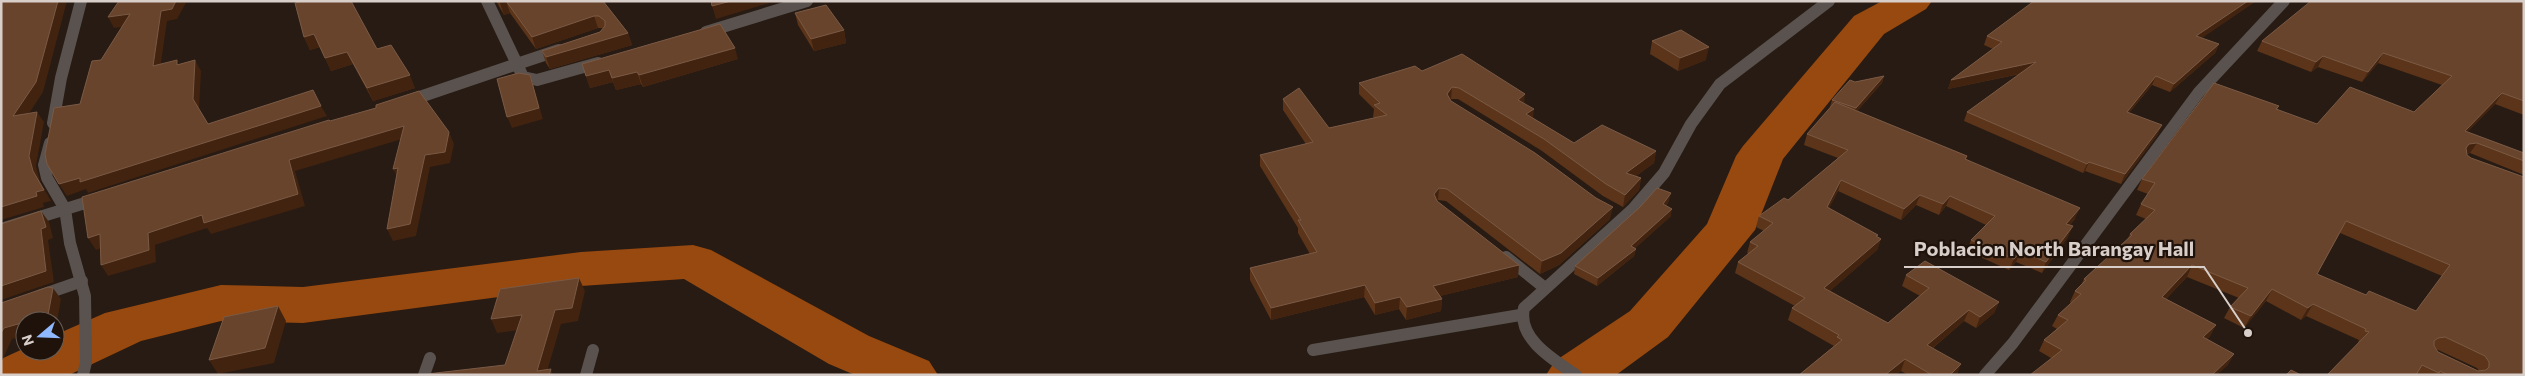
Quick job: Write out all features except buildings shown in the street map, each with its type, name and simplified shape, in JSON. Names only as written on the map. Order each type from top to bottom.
[{"type":"street","points":[[81,1],[60,78],[44,165],[47,178],[65,209],[70,243],[82,281],[85,296],[85,368]]},
{"type":"street","points":[[487,1],[523,77],[537,80],[614,59]]},
{"type":"street","points":[[691,37],[807,1]]},
{"type":"street","points":[[1576,375],[1542,350],[1530,336],[1522,323],[1520,315],[1524,308],[1664,173],[1691,124],[1720,84],[1829,1]]},
{"type":"street","points":[[1985,375],[2012,342],[2199,92],[2284,1]]},
{"type":"street","points":[[398,104],[573,46]]},
{"type":"street","points":[[1,229],[112,195]]},
{"type":"street","points":[[1493,247],[1545,288]]},
{"type":"street","points":[[28,300],[82,281]]},
{"type":"street","points":[[1313,350],[1520,315]]},
{"type":"street","points":[[586,375],[593,350]]},
{"type":"street","points":[[424,375],[430,358]]},
{"type":"waterway","points":[[1575,375],[1649,324],[1730,230],[1760,156],[1869,25],[1912,1]]},
{"type":"waterway","points":[[18,375],[125,326],[221,303],[303,305],[581,269],[693,262],[849,350],[909,375]]},
{"type":"place","name":"Poblacion North Barangay Hall","points":[[2248,333]]}]
